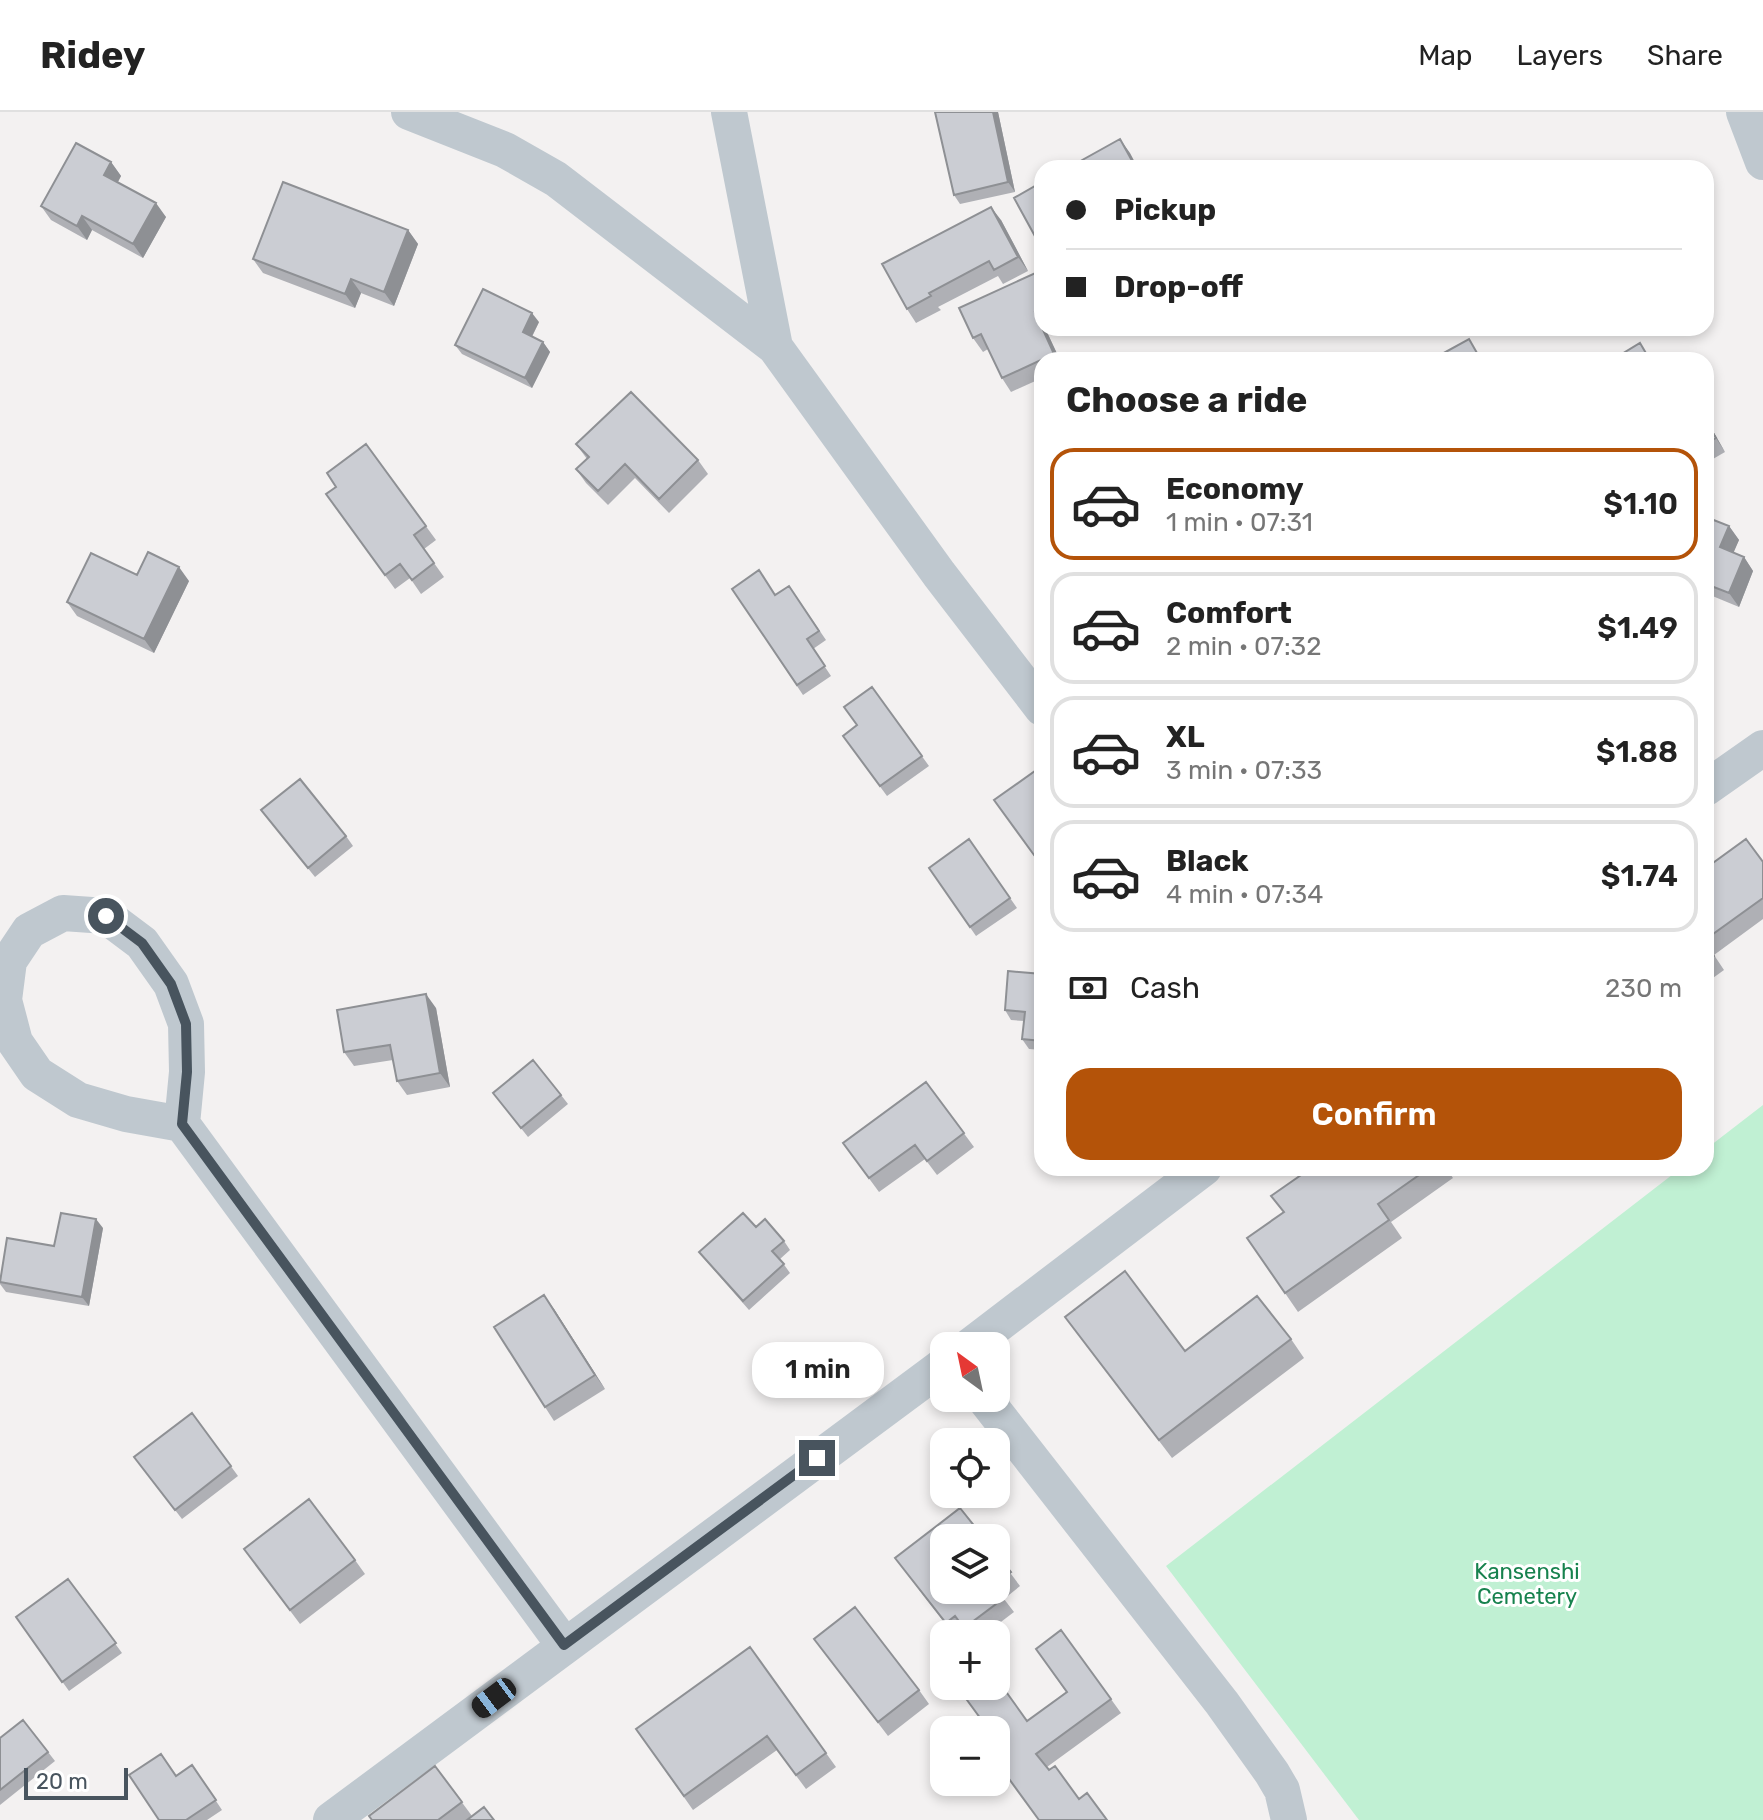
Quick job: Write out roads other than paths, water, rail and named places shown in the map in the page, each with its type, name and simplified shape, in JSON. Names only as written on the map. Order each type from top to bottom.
[{"type":"street","points":[[409,112],[505,150],[556,179],[775,347],[939,574],[1034,698]]},
{"type":"street","points":[[729,112],[775,347]]},
{"type":"street","points":[[1744,112],[1763,162]]},
{"type":"street","points":[[1714,782],[1763,748]]},
{"type":"street","points":[[182,1124],[126,1114],[78,1100],[37,1074],[15,1042],[4,1000],[9,961],[29,931],[63,913],[106,916],[142,943],[171,984],[186,1024],[187,1072],[182,1124],[564,1645]]},
{"type":"street","points":[[988,1332],[1193,1176]]},
{"type":"street","points":[[331,1820],[930,1375]]},
{"type":"street","points":[[995,1412],[1222,1703],[1282,1790],[1289,1820]]},
{"type":"park label","name":"Kansenshi Cemetery","points":[[1527,1584]]}]
